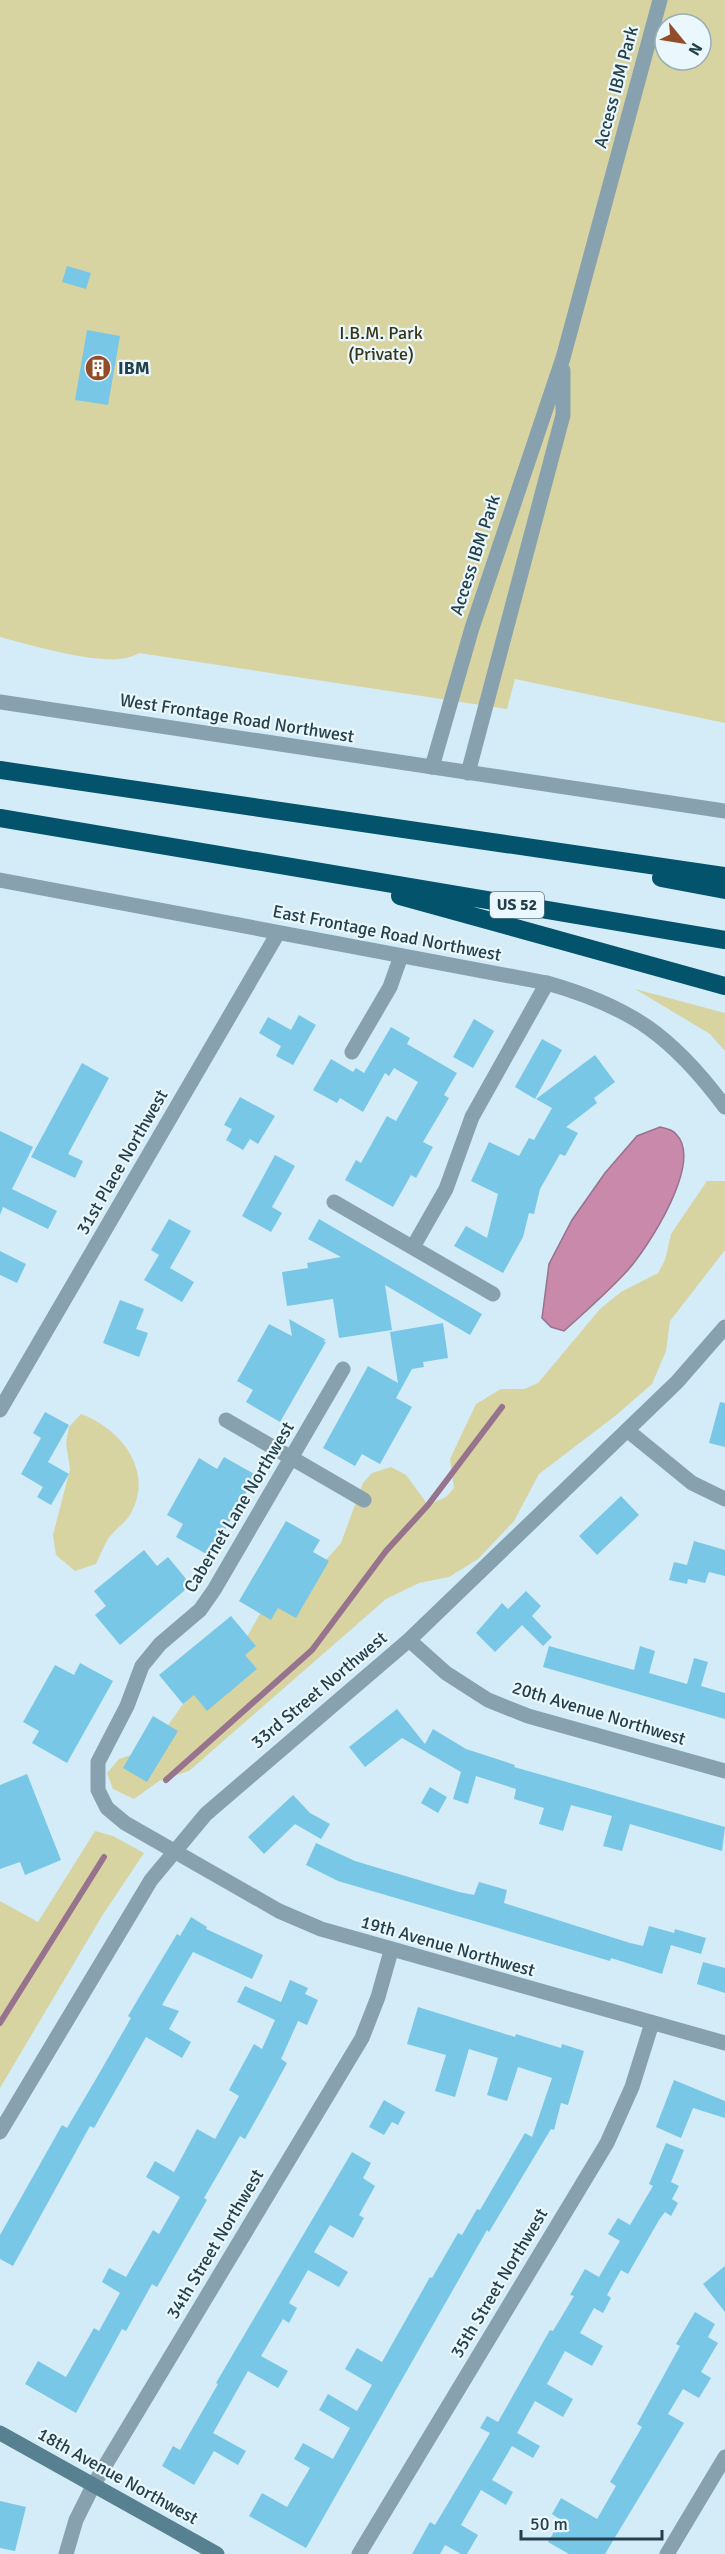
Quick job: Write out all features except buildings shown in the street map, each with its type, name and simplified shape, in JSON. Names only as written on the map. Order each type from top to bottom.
[{"type":"highway","points":[[0,770],[725,876]]},
{"type":"highway","points":[[326,816],[725,890]]},
{"type":"highway","name":"US 52","points":[[0,818],[725,940]]},
{"type":"highway","points":[[308,870],[725,986]]},
{"type":"main road","name":"18th Avenue Northwest","points":[[0,2433],[217,2554]]},
{"type":"street","name":"Access IBM Park","points":[[432,767],[472,628],[562,358],[660,0]]},
{"type":"street","name":"Access IBM Park","points":[[468,773],[563,415],[562,358]]},
{"type":"street","name":"West Frontage Road Northwest","points":[[0,702],[725,811]]},
{"type":"street","name":"East Frontage Road Northwest","points":[[0,880],[547,984],[591,996],[620,1009],[667,1040],[704,1079],[725,1107]]},
{"type":"street","name":"31st Place Northwest","points":[[0,1410],[278,933]]},
{"type":"street","points":[[352,1052],[390,987],[401,956]]},
{"type":"street","points":[[413,1248],[446,1189],[476,1110],[547,984]]},
{"type":"street","points":[[334,1202],[493,1294]]},
{"type":"street","name":"33rd Street Northwest","points":[[0,2132],[130,1914],[174,1851],[206,1814],[409,1640],[677,1382],[725,1327]]},
{"type":"street","name":"Cabernet Lane Northwest","points":[[174,1851],[125,1823],[107,1808],[98,1790],[98,1762],[127,1706],[142,1666],[160,1644],[200,1610],[214,1590],[343,1370]]},
{"type":"street","points":[[226,1420],[364,1500]]},
{"type":"street","points":[[627,1431],[685,1478],[725,1499]]},
{"type":"street","name":"20th Avenue Northwest","points":[[409,1640],[446,1673],[488,1700],[528,1716],[725,1771]]},
{"type":"street","name":"19th Avenue Northwest","points":[[174,1851],[300,1921],[391,1951],[725,2043]]},
{"type":"street","name":"34th Street Northwest","points":[[66,2554],[76,2520],[94,2484],[362,2038],[378,1997],[391,1951]]},
{"type":"street","name":"35th Street Northwest","points":[[359,2554],[607,2143],[632,2087],[652,2023]]},
{"type":"street","points":[[667,2554],[725,2457]]},
{"type":"green space","name":"I.B.M. Park (Private)","points":[[0,0],[725,0],[725,723],[515,679],[507,709],[139,653],[127,658],[111,659],[72,655],[0,637]]},
{"type":"green space","points":[[635,989],[725,1013],[725,1051],[710,1034]]},
{"type":"green space","points":[[707,1181],[725,1181],[725,1250],[670,1321],[666,1351],[652,1384],[615,1416],[539,1474],[514,1521],[478,1559],[449,1577],[419,1583],[386,1599],[189,1771],[159,1781],[134,1799],[113,1789],[107,1773],[119,1759],[143,1751],[159,1738],[183,1704],[240,1649],[268,1600],[316,1571],[341,1543],[363,1483],[372,1473],[391,1467],[406,1475],[428,1505],[446,1497],[454,1488],[450,1459],[476,1404],[501,1389],[524,1389],[538,1383],[600,1309],[621,1292],[658,1273],[665,1260],[671,1234]]},
{"type":"green space","points":[[81,1414],[96,1421],[121,1441],[136,1468],[139,1483],[137,1499],[130,1515],[108,1539],[96,1564],[75,1571],[56,1555],[53,1535],[70,1469],[66,1443],[69,1427]]},
{"type":"green space","points":[[95,1831],[113,1836],[144,1853],[102,1916],[0,2088],[0,1901],[38,1922]]},
{"type":"shaded area","points":[[660,1127],[676,1134],[683,1147],[683,1164],[670,1204],[637,1259],[605,1294],[564,1331],[551,1327],[542,1318],[549,1264],[572,1220],[605,1173],[637,1136]]},
{"type":"waterway","points":[[166,1780],[312,1650],[386,1551],[428,1505],[502,1407]]},
{"type":"waterway","points":[[0,2023],[104,1857]]},
{"type":"place","name":"IBM","points":[[98,368]]}]
